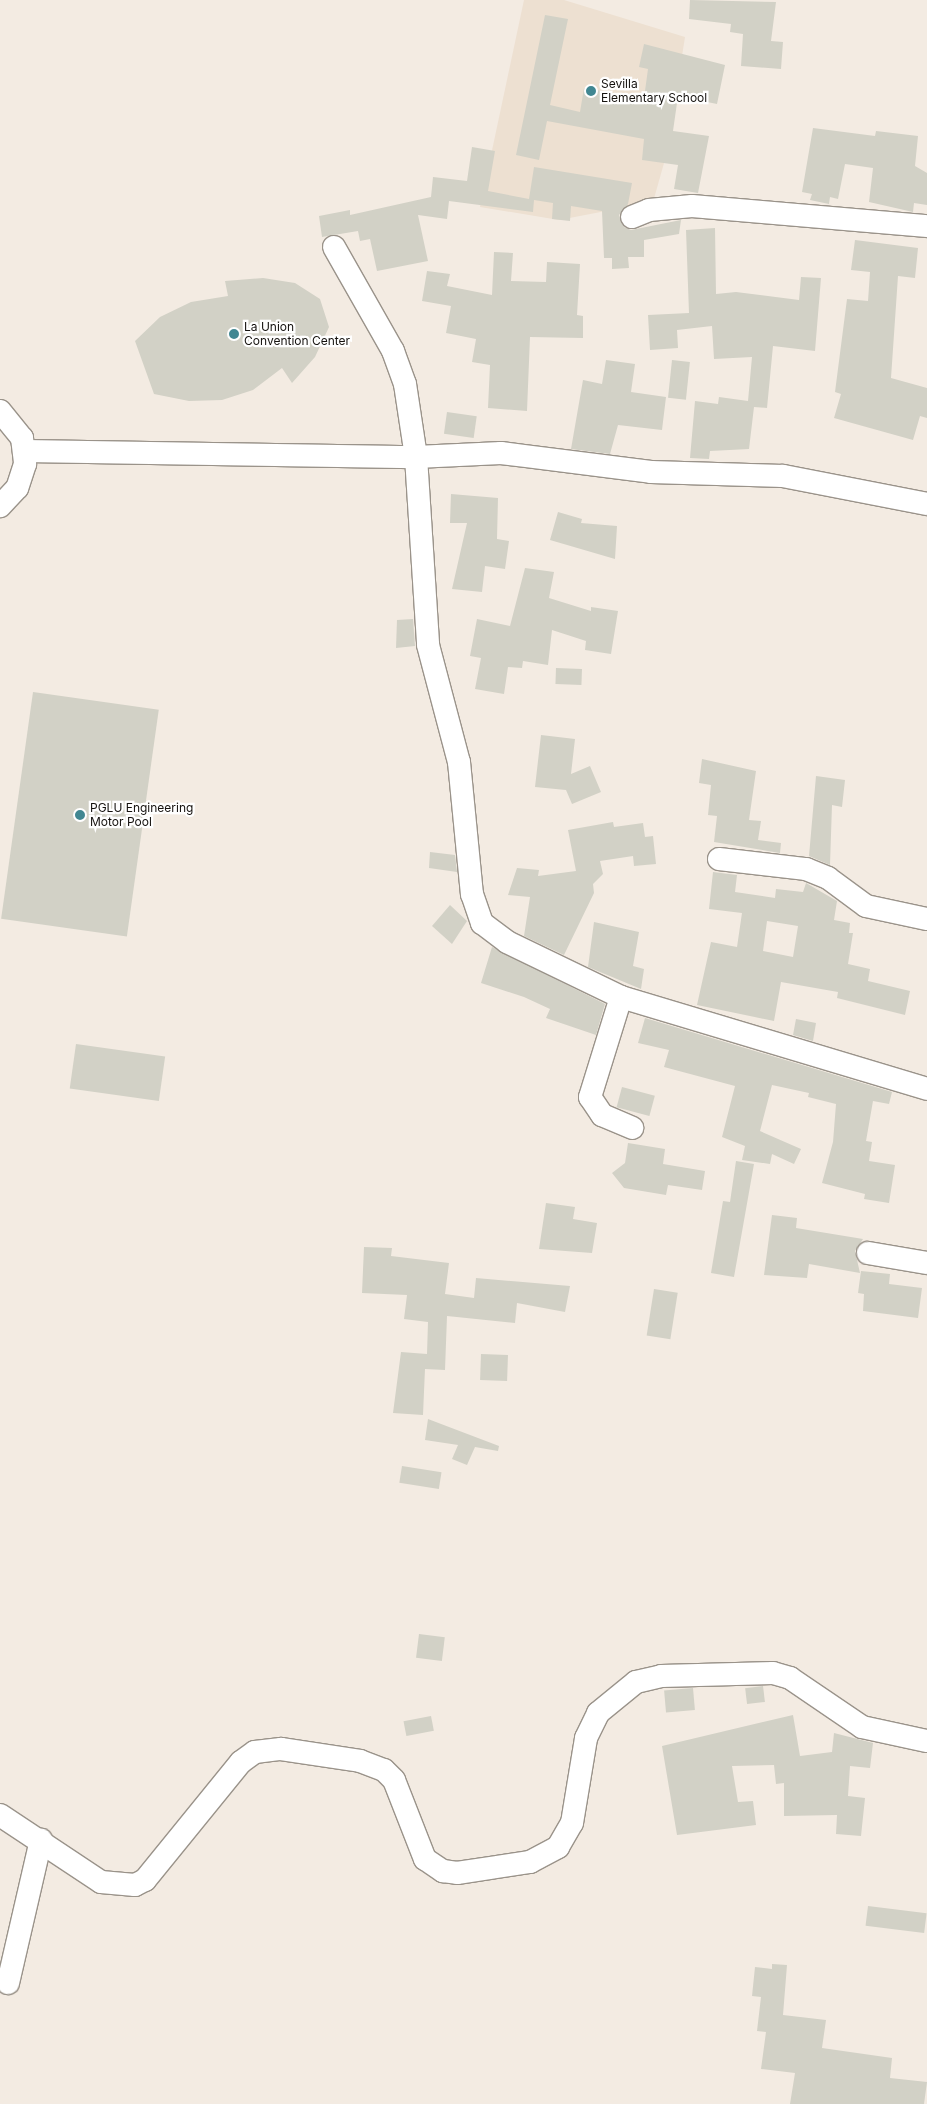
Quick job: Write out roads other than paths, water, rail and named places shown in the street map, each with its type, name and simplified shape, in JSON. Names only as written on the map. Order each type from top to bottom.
[{"type":"street","points":[[632,217],[665,208],[701,206],[927,226]]},
{"type":"street","points":[[334,246],[400,365],[416,457],[428,645],[464,789],[476,910],[493,934],[621,997],[927,1089]]},
{"type":"street","points":[[0,411],[16,427],[25,451],[20,482],[0,506]]},
{"type":"street","points":[[25,451],[416,457],[501,453],[651,472],[747,472],[859,489],[927,504]]},
{"type":"street","points":[[719,859],[806,869],[828,878],[866,906],[927,919]]},
{"type":"street","points":[[621,997],[590,1097],[602,1115],[632,1128]]},
{"type":"street","points":[[868,1253],[927,1263]]},
{"type":"street","points":[[0,1815],[101,1882],[135,1885],[145,1880],[241,1762],[255,1752],[281,1749],[360,1762],[384,1770],[394,1780],[425,1859],[443,1871],[530,1862],[544,1857],[567,1837],[586,1738],[598,1713],[636,1682],[661,1676],[761,1672],[782,1675],[862,1727],[927,1741]]},
{"type":"street","points":[[8,1983],[40,1840]]},
{"type":"place","name":"Sevilla Elementary School","points":[[591,91]]},
{"type":"place","name":"La Union Convention Center","points":[[234,334]]},
{"type":"place","name":"PGLU Engineering Motor Pool","points":[[80,815]]}]
